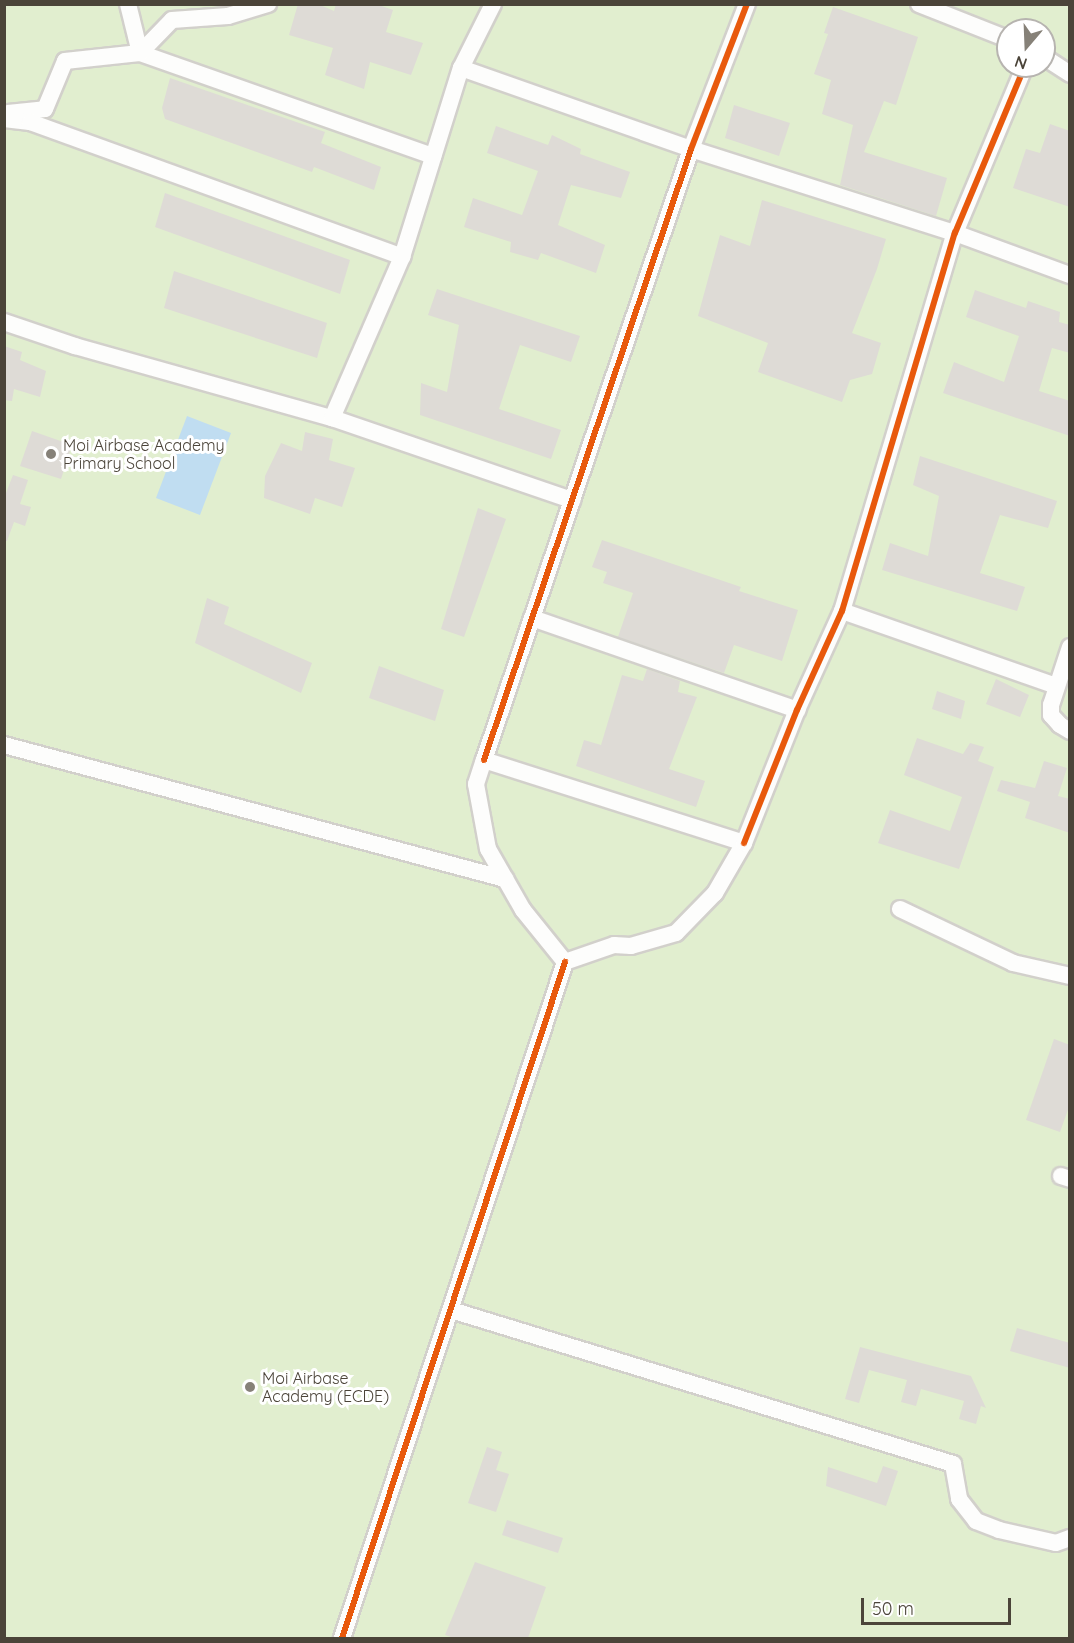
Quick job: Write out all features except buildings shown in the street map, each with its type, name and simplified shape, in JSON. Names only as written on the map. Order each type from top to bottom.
[{"type":"street","points":[[128,4],[140,53]]},
{"type":"street","points":[[140,53],[172,20],[228,16],[268,4]]},
{"type":"street","points":[[332,418],[402,257],[461,68],[493,4]]},
{"type":"street","points":[[565,962],[524,910],[488,849],[476,784],[691,149],[747,4]]},
{"type":"street","points":[[919,4],[996,34]]},
{"type":"street","points":[[4,113],[45,109],[65,61],[140,53],[433,156]]},
{"type":"street","points":[[1056,65],[1070,74]]},
{"type":"street","points":[[461,68],[691,149],[955,233],[1070,275]]},
{"type":"street","points":[[565,962],[614,945],[631,946],[676,933],[715,893],[744,843],[797,710],[842,611],[955,233],[1019,78]]},
{"type":"street","points":[[4,119],[30,122],[402,257]]},
{"type":"street","points":[[4,322],[75,346],[332,418],[572,500]]},
{"type":"street","points":[[842,611],[1056,686]]},
{"type":"street","points":[[532,618],[797,710]]},
{"type":"street","points":[[1070,647],[1051,705],[1052,715],[1060,725],[1070,731]]},
{"type":"street","points":[[4,745],[505,879]]},
{"type":"street","points":[[484,760],[744,843]]},
{"type":"street","points":[[900,909],[1013,963],[1070,976]]},
{"type":"street","points":[[342,1638],[565,962]]},
{"type":"street","points":[[451,1310],[952,1464],[959,1499],[976,1521],[999,1530],[1056,1543],[1070,1538]]},
{"type":"green space","points":[[5,5],[1069,5],[1069,1638],[5,1638]]},
{"type":"water","points":[[187,416],[231,433],[200,515],[156,498]]},
{"type":"cycle path","points":[[484,760],[691,149],[747,4]]},
{"type":"cycle path","points":[[744,843],[797,710],[842,611],[955,233],[1020,78]]},
{"type":"cycle path","points":[[342,1638],[565,962]]},
{"type":"place","name":"Moi Airbase Academy Primary School","points":[[51,454]]},
{"type":"place","name":"Moi Airbase Academy (ECDE)","points":[[250,1387]]}]
